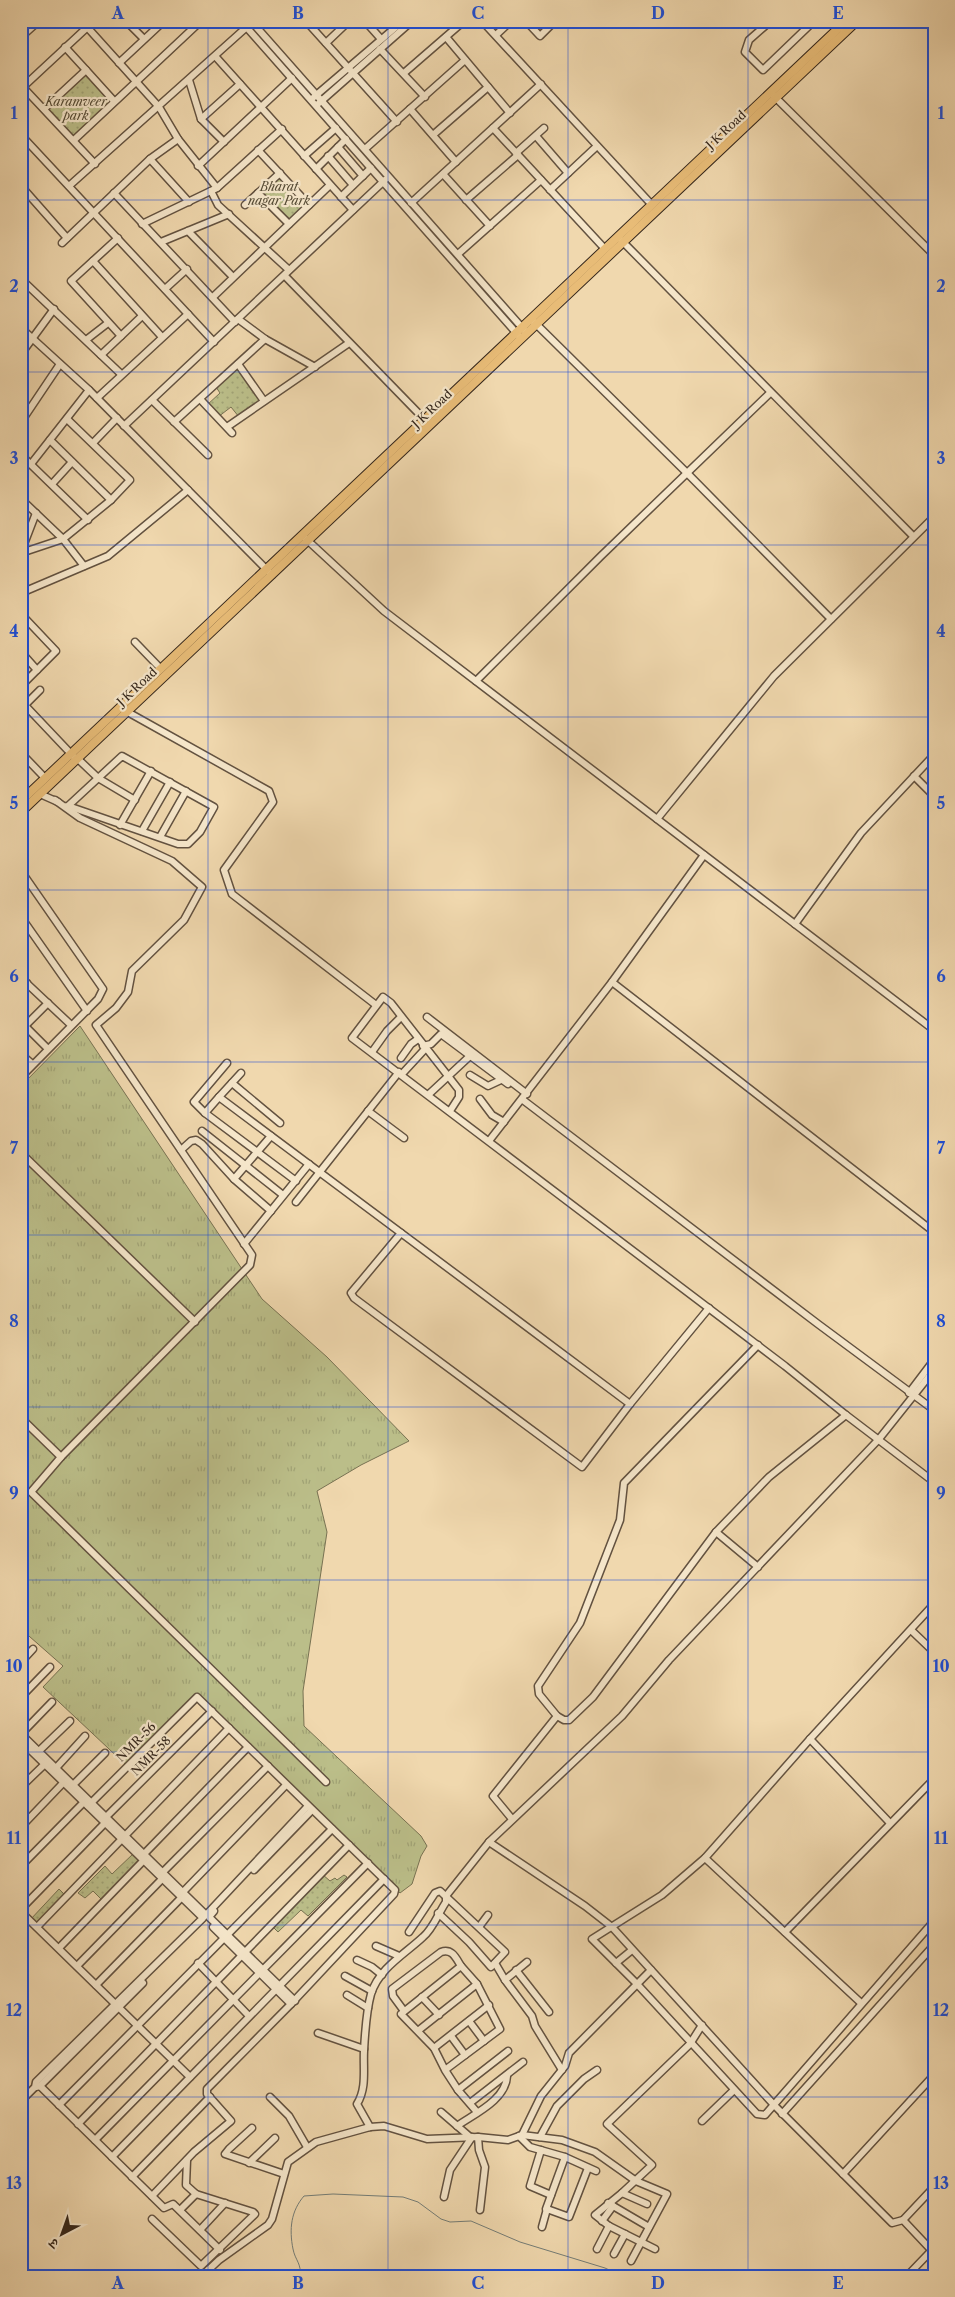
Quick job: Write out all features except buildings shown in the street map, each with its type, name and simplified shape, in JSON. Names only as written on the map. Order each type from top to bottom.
[{"type":"main road","name":"J K Road","points":[[21,812],[75,757],[429,419],[773,96],[843,25],[857,21]]},
{"type":"main road","name":"J K Road","points":[[534,322],[605,249],[620,240],[652,205],[773,96]]},
{"type":"main road","name":"J K Road","points":[[124,710],[161,669],[270,572]]},
{"type":"main road","name":"J K Road","points":[[21,802],[25,792],[75,757]]},
{"type":"street","points":[[21,28],[29,21]]},
{"type":"street","points":[[21,37],[39,21]]},
{"type":"street","points":[[94,21],[22,86],[95,164]]},
{"type":"street","points":[[126,21],[144,40]]},
{"type":"street","points":[[119,63],[164,21]]},
{"type":"street","points":[[74,140],[192,24],[201,21]]},
{"type":"street","points":[[241,21],[292,78],[314,97],[322,100],[365,149],[385,180],[522,333]]},
{"type":"street","points":[[306,21],[397,122]]},
{"type":"street","points":[[326,43],[349,21]]},
{"type":"street","points":[[365,21],[381,39]]},
{"type":"street","points":[[314,97],[403,21]]},
{"type":"street","points":[[317,106],[412,21]]},
{"type":"street","points":[[404,73],[464,21]]},
{"type":"street","points":[[482,21],[652,205]]},
{"type":"street","points":[[496,35],[511,21]]},
{"type":"street","points":[[526,21],[540,36],[556,21]]},
{"type":"street","points":[[765,26],[749,40],[744,52],[763,70],[814,21]]},
{"type":"street","points":[[69,186],[189,80],[251,22],[314,97],[317,106],[336,128],[371,168],[411,203],[458,254],[522,333]]},
{"type":"street","points":[[87,27],[159,107],[178,139],[214,189],[218,205],[265,248],[349,343],[429,419]]},
{"type":"street","points":[[446,37],[510,113]]},
{"type":"street","points":[[66,47],[114,101]]},
{"type":"street","points":[[380,49],[425,97]]},
{"type":"street","points":[[215,56],[354,210]]},
{"type":"street","points":[[365,149],[465,60]]},
{"type":"street","points":[[44,109],[86,70]]},
{"type":"street","points":[[198,166],[292,78]]},
{"type":"street","points":[[189,80],[201,119],[224,142]]},
{"type":"street","points":[[201,119],[240,84]]},
{"type":"street","points":[[411,203],[541,84]]},
{"type":"street","points":[[433,135],[488,86]]},
{"type":"street","points":[[773,96],[934,255]]},
{"type":"street","points":[[410,109],[456,162]]},
{"type":"street","points":[[304,156],[336,128]]},
{"type":"street","points":[[493,128],[605,249]]},
{"type":"street","points":[[466,200],[544,128]]},
{"type":"street","points":[[142,224],[214,189],[282,130]]},
{"type":"street","points":[[21,135],[214,342]]},
{"type":"street","points":[[536,136],[568,172]]},
{"type":"street","points":[[62,242],[150,159],[178,139]]},
{"type":"street","points":[[316,169],[346,139]]},
{"type":"street","points":[[550,190],[597,146]]},
{"type":"street","points":[[338,147],[363,176]]},
{"type":"street","points":[[258,150],[309,205]]},
{"type":"street","points":[[328,156],[354,185]]},
{"type":"street","points":[[150,159],[189,202]]},
{"type":"street","points":[[341,171],[351,162]]},
{"type":"street","points":[[341,197],[371,168]]},
{"type":"street","points":[[245,205],[280,173]]},
{"type":"street","points":[[443,174],[490,226]]},
{"type":"street","points":[[124,426],[385,180]]},
{"type":"street","points":[[458,254],[541,180]]},
{"type":"street","points":[[213,297],[330,185]]},
{"type":"street","points":[[21,186],[67,238]]},
{"type":"street","points":[[114,193],[236,320],[265,339],[315,366]]},
{"type":"street","points":[[258,193],[290,224]]},
{"type":"street","points":[[160,242],[229,214]]},
{"type":"street","points":[[188,231],[233,277]]},
{"type":"street","points":[[118,238],[71,280],[121,336]]},
{"type":"street","points":[[620,240],[913,536]]},
{"type":"street","points":[[92,261],[162,337]]},
{"type":"street","points":[[165,289],[187,270]]},
{"type":"street","points":[[22,280],[121,374]]},
{"type":"street","points":[[21,354],[54,310]]},
{"type":"street","points":[[97,398],[188,314]]},
{"type":"street","points":[[101,355],[142,316]]},
{"type":"street","points":[[534,322],[688,474],[830,619]]},
{"type":"street","points":[[86,340],[108,323]]},
{"type":"street","points":[[21,328],[89,390],[270,572]]},
{"type":"street","points":[[174,422],[265,339]]},
{"type":"street","points":[[227,427],[349,343]]},
{"type":"street","points":[[21,422],[60,364]]},
{"type":"street","points":[[238,364],[264,401]]},
{"type":"street","points":[[31,464],[89,390]]},
{"type":"street","points":[[476,681],[601,556],[770,393]]},
{"type":"street","points":[[200,399],[232,433]]},
{"type":"street","points":[[152,400],[208,455]]},
{"type":"street","points":[[93,443],[117,418]]},
{"type":"street","points":[[21,552],[64,539],[111,500],[130,480],[67,419]]},
{"type":"street","points":[[50,440],[111,500]]},
{"type":"street","points":[[21,456],[88,520]]},
{"type":"street","points":[[52,484],[72,462]]},
{"type":"street","points":[[21,591],[28,590],[108,556],[188,490]]},
{"type":"street","points":[[21,499],[64,539],[84,566]]},
{"type":"street","points":[[21,552],[36,513]]},
{"type":"street","points":[[657,819],[761,692],[830,619],[934,517]]},
{"type":"street","points":[[305,538],[384,611],[934,1030]]},
{"type":"street","points":[[21,614],[56,651],[21,686]]},
{"type":"street","points":[[134,642],[161,669]]},
{"type":"street","points":[[21,652],[38,670]]},
{"type":"street","points":[[40,690],[23,703],[98,778],[134,800]]},
{"type":"street","points":[[124,710],[269,791],[273,802],[224,870],[232,894],[376,1005]]},
{"type":"street","points":[[21,753],[45,778]]},
{"type":"street","points":[[796,924],[861,834],[934,755]]},
{"type":"street","points":[[40,794],[68,806],[120,825],[188,844],[200,832],[214,807],[210,803],[122,756],[68,806]]},
{"type":"street","points":[[120,825],[151,772]]},
{"type":"street","points":[[914,776],[934,796]]},
{"type":"street","points":[[142,831],[170,782]]},
{"type":"street","points":[[160,837],[186,791]]},
{"type":"street","points":[[55,800],[80,818],[172,861],[202,887],[184,920],[132,971],[128,992],[116,1008],[96,1024],[252,1256],[250,1265],[62,1457],[31,1492],[326,1782]]},
{"type":"street","points":[[489,1141],[525,1097],[612,982],[704,855]]},
{"type":"street","points":[[21,871],[103,989],[86,1010],[21,1075]]},
{"type":"street","points":[[21,916],[86,1010]]},
{"type":"street","points":[[21,978],[70,1024]]},
{"type":"street","points":[[612,982],[934,1232]]},
{"type":"street","points":[[21,989],[27,983]]},
{"type":"street","points":[[450,1111],[459,1097],[459,1090],[449,1074],[439,1066],[391,1003],[383,997],[352,1038],[758,1345],[934,1482]]},
{"type":"street","points":[[47,1048],[23,1024],[48,1002]]},
{"type":"street","points":[[21,1075],[86,1010]]},
{"type":"street","points":[[372,1052],[387,1031],[401,1017]]},
{"type":"street","points":[[428,1017],[472,1055]]},
{"type":"street","points":[[296,1202],[368,1110],[424,1047],[431,1044],[441,1034],[505,1080],[818,1324],[911,1395],[934,1410]]},
{"type":"street","points":[[401,1058],[411,1044],[418,1039]]},
{"type":"street","points":[[21,1054],[31,1064]]},
{"type":"street","points":[[428,1095],[472,1055]]},
{"type":"street","points":[[227,1062],[194,1102],[296,1180]]},
{"type":"street","points":[[206,1113],[241,1073]]},
{"type":"street","points":[[470,1075],[488,1086],[505,1080]]},
{"type":"street","points":[[232,1083],[280,1123]]},
{"type":"street","points":[[219,1097],[630,1404]]},
{"type":"street","points":[[480,1099],[492,1115],[504,1122]]},
{"type":"street","points":[[368,1110],[404,1138]]},
{"type":"street","points":[[202,1131],[283,1195]]},
{"type":"street","points":[[234,1179],[271,1136]]},
{"type":"street","points":[[181,1150],[196,1140],[208,1150],[234,1179],[271,1211]]},
{"type":"street","points":[[21,1153],[195,1322]]},
{"type":"street","points":[[244,1244],[309,1164]]},
{"type":"street","points":[[401,1233],[351,1293],[354,1298],[582,1467],[630,1404],[709,1308]]},
{"type":"street","points":[[758,1345],[624,1483],[620,1520],[580,1623],[538,1686],[539,1694],[557,1716],[564,1720],[569,1720],[599,1691],[716,1532],[769,1477],[846,1415]]},
{"type":"street","points":[[370,2127],[358,2104],[363,2094],[364,2049],[368,2008],[372,1991],[382,1974],[399,1956],[425,1936],[446,1902],[446,1896],[489,1842],[609,1730],[669,1660],[879,1438],[934,1360]]},
{"type":"street","points":[[911,1395],[934,1370]]},
{"type":"street","points":[[21,1418],[62,1457]]},
{"type":"street","points":[[716,1532],[758,1567]]},
{"type":"street","points":[[934,1604],[810,1738],[705,1858],[662,1895],[592,1939],[637,1984],[690,2044],[757,2114],[765,2115],[775,2106],[861,2003],[934,1921]]},
{"type":"street","points":[[911,1630],[934,1652]]},
{"type":"street","points":[[21,1662],[33,1649]]},
{"type":"street","points":[[21,1697],[50,1667]]},
{"type":"street","name":"NMR-56","points":[[21,1866],[197,1697],[212,1711]]},
{"type":"street","points":[[52,1702],[21,1734],[24,1744],[56,1768],[74,1785],[88,1803]]},
{"type":"street","points":[[152,2196],[187,2160],[231,2121],[206,2092],[207,2089],[293,2002],[394,1894],[394,1888],[212,1711]]},
{"type":"street","name":"NMR-58","points":[[21,1910],[212,1711]]},
{"type":"street","points":[[512,1819],[493,1796],[557,1716]]},
{"type":"street","points":[[39,1751],[70,1721]]},
{"type":"street","points":[[37,1927],[229,1728]]},
{"type":"street","points":[[56,1768],[85,1736]]},
{"type":"street","points":[[810,1738],[890,1823]]},
{"type":"street","points":[[24,1744],[39,1751],[64,1782],[106,1820],[293,2002]]},
{"type":"street","points":[[59,1948],[248,1747]]},
{"type":"street","points":[[74,1785],[104,1753]]},
{"type":"street","points":[[21,1787],[46,1762]]},
{"type":"street","points":[[77,1966],[268,1766]]},
{"type":"street","points":[[785,1932],[934,1779]]},
{"type":"street","points":[[21,1827],[64,1782]]},
{"type":"street","points":[[96,1985],[286,1785]]},
{"type":"street","points":[[220,2250],[172,2203],[164,2208],[38,2087],[36,2082],[206,1918],[310,1808]]},
{"type":"street","points":[[58,2105],[332,1829]]},
{"type":"street","points":[[489,1842],[612,1927],[782,2114],[892,2223],[903,2220],[934,2187]]},
{"type":"street","points":[[78,2124],[349,1845]]},
{"type":"street","points":[[705,1858],[861,2003]]},
{"type":"street","points":[[95,2140],[368,1863]]},
{"type":"street","points":[[112,2157],[384,1879]]},
{"type":"street","points":[[409,1932],[435,1893],[440,1891],[504,1952],[491,1968],[469,1942],[438,1913]]},
{"type":"street","points":[[21,1910],[190,2077]]},
{"type":"street","points":[[479,1927],[488,1915]]},
{"type":"street","points":[[782,2114],[934,1945]]},
{"type":"street","points":[[376,1946],[399,1956]]},
{"type":"street","points":[[616,1964],[632,1950]]},
{"type":"street","points":[[404,2011],[393,1996],[392,1989],[441,1952],[451,1951],[477,1984],[500,2029],[446,2070]]},
{"type":"street","points":[[357,1960],[382,1974]]},
{"type":"street","points":[[505,1980],[527,1962]]},
{"type":"street","points":[[198,1963],[250,2016]]},
{"type":"street","points":[[495,1963],[505,1980],[532,2016],[535,2026],[562,2070]]},
{"type":"street","points":[[461,1966],[401,2014],[419,2030],[434,2048],[458,2090],[477,2112]]},
{"type":"street","points":[[516,1970],[549,2012]]},
{"type":"street","points":[[520,2135],[540,2096],[565,2066],[569,2053],[651,1970]]},
{"type":"street","points":[[345,1976],[372,1991]]},
{"type":"street","points":[[419,2030],[477,1984]]},
{"type":"street","points":[[347,1996],[368,2008]]},
{"type":"street","points":[[422,1997],[439,2015]]},
{"type":"street","points":[[434,2048],[489,2005]]},
{"type":"street","points":[[469,2021],[484,2041]]},
{"type":"street","points":[[655,2249],[609,2226],[595,2215],[611,2205],[652,2165],[607,2124],[690,2044],[702,2025]]},
{"type":"street","points":[[318,2033],[364,2049]]},
{"type":"street","points":[[451,2036],[465,2055]]},
{"type":"street","points":[[458,2090],[508,2051]]},
{"type":"street","points":[[470,2103],[523,2062]]},
{"type":"street","points":[[540,2137],[558,2105],[584,2079],[597,2070]]},
{"type":"street","points":[[843,2174],[934,2075]]},
{"type":"street","points":[[457,2126],[497,2098],[507,2082],[507,2076]]},
{"type":"street","points":[[21,2100],[38,2087]]},
{"type":"street","points":[[702,2121],[734,2090]]},
{"type":"street","points":[[270,2096],[289,2116],[306,2148]]},
{"type":"street","points":[[132,2177],[210,2097]]},
{"type":"street","points":[[441,2112],[474,2137],[485,2167],[480,2210]]},
{"type":"street","points":[[202,2276],[219,2260],[268,2225],[272,2219],[288,2162],[316,2142],[370,2127],[384,2126],[427,2139],[474,2137],[508,2140],[520,2135],[540,2137],[562,2140],[595,2152],[636,2181],[666,2194],[631,2261]]},
{"type":"street","points":[[252,2128],[228,2148],[225,2154],[284,2174]]},
{"type":"street","points":[[520,2135],[530,2147],[565,2157],[596,2171]]},
{"type":"street","points":[[444,2197],[450,2170],[474,2137]]},
{"type":"street","points":[[249,2163],[275,2138]]},
{"type":"street","points":[[541,2150],[530,2186],[551,2194]]},
{"type":"street","points":[[542,2227],[546,2209],[565,2157]]},
{"type":"street","points":[[152,2219],[201,2266],[220,2250],[255,2214],[254,2212],[196,2194],[186,2185],[187,2160]]},
{"type":"street","points":[[547,2209],[570,2216],[588,2168]]},
{"type":"street","points":[[622,2193],[647,2204]]},
{"type":"street","points":[[180,2210],[196,2194]]},
{"type":"street","points":[[200,2230],[225,2203]]},
{"type":"street","points":[[611,2205],[649,2227]]},
{"type":"street","points":[[903,2220],[932,2252],[907,2276]]},
{"type":"street","points":[[597,2248],[609,2226]]},
{"type":"street","points":[[614,2254],[626,2234]]},
{"type":"street","points":[[208,2270],[214,2276]]},
{"type":"green space","name":"Karamveer park","points":[[86,74],[112,101],[74,137],[47,109]]},
{"type":"green space","name":"Bharat nagar Park","points":[[280,176],[307,205],[290,221],[261,194]]},
{"type":"green space","points":[[237,366],[263,401],[239,417],[231,407],[218,417],[207,405],[220,393],[216,387]]},
{"type":"green space","points":[[80,1026],[262,1299],[327,1357],[409,1441],[361,1465],[317,1491],[327,1532],[303,1691],[304,1726],[421,1836],[427,1846],[421,1856],[412,1884],[400,1893],[197,1694],[125,1764],[43,1687],[63,1666],[21,1629],[21,1086]]},
{"type":"green space","points":[[134,1853],[141,1860],[101,1899],[93,1891],[85,1898],[78,1893],[105,1866],[112,1874]]},
{"type":"green space","points":[[322,1874],[330,1881],[335,1878],[337,1880],[344,1875],[347,1877],[308,1916],[301,1910],[278,1932],[272,1926]]},
{"type":"green space","points":[[59,1889],[68,1898],[37,1927],[30,1920]]},
{"type":"waterway","points":[[300,2276],[300,2268],[294,2253],[291,2234],[296,2208],[304,2196],[333,2194],[403,2197],[418,2202],[441,2219],[450,2222],[471,2221],[520,2242],[605,2268],[622,2276]]}]
